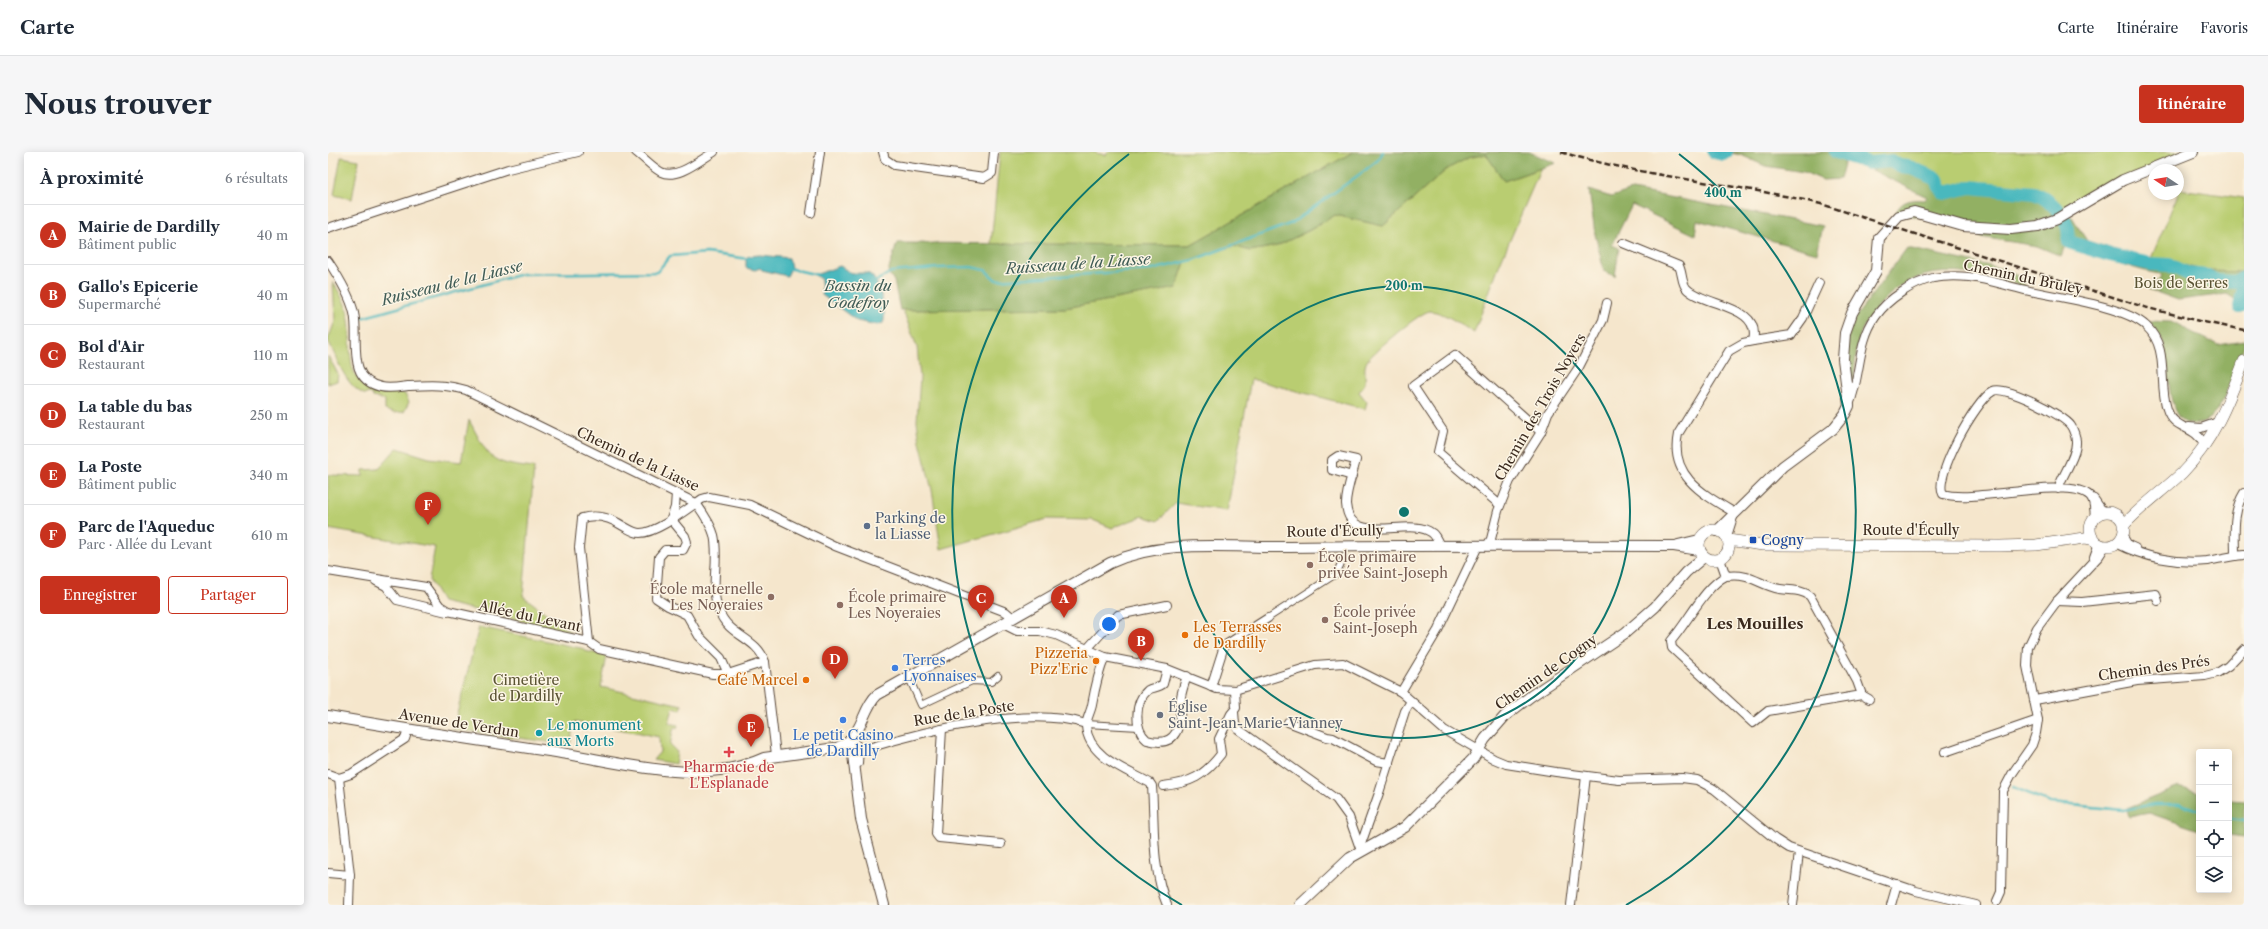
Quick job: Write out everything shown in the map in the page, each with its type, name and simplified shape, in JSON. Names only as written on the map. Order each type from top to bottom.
[{"type":"main road","points":[[2110,539],[2142,507],[2183,472],[2204,445],[2224,412],[2244,361]]},
{"type":"main road","points":[[2110,513],[2142,507]]},
{"type":"main road","points":[[2110,513],[2120,518],[2110,539]]},
{"type":"main road","name":"Route d'Écully","points":[[2058,541],[2080,531],[2093,520],[2110,513]]},
{"type":"main road","points":[[2093,520],[2090,531],[2110,539]]},
{"type":"main road","points":[[1705,533],[1724,544],[1710,560],[1701,549],[1705,533]]},
{"type":"main road","name":"Route d'Écully","points":[[1724,544],[2000,546],[2036,545],[2085,538],[2110,539]]},
{"type":"street","points":[[328,228],[338,223],[508,169],[578,152]]},
{"type":"street","points":[[636,152],[659,171],[670,175],[686,168],[714,152]]},
{"type":"street","points":[[811,213],[820,152]]},
{"type":"street","points":[[884,152],[885,159],[894,165],[984,178],[992,173],[994,152]]},
{"type":"street","points":[[1848,406],[1843,366],[1844,336],[1852,313],[1876,271],[1879,238],[1896,219],[1903,214],[1914,212],[1958,225],[2012,229],[2038,226],[2057,219],[2123,180],[2193,152]]},
{"type":"street","points":[[328,223],[338,223]]},
{"type":"street","points":[[1623,243],[1679,266],[1683,282],[1691,292],[1746,316],[1752,323],[1755,331],[1753,341]]},
{"type":"street","name":"Chemin de la Liasse","points":[[328,261],[352,307],[355,319],[356,363],[362,375],[370,382],[382,388],[439,385],[466,390],[637,476],[696,503],[709,498],[750,505],[821,540],[1006,612],[1012,618]]},
{"type":"street","name":"Chemin du Bruley","points":[[1734,514],[1793,458],[1833,429],[1845,414],[1855,391],[1862,350],[1876,316],[1894,298],[1914,285],[1933,278],[1970,278],[2109,310],[2140,321],[2150,330],[2159,347],[2166,409],[2170,418],[2199,435],[2204,445]]},
{"type":"street","points":[[1726,576],[1724,544],[1734,514],[1688,479],[1678,463],[1676,447],[1678,434],[1729,351],[1743,343],[1791,335],[1803,318],[1819,283]]},
{"type":"street","name":"Chemin des Trois Noyers","points":[[1401,692],[1438,630],[1483,546],[1491,539],[1500,505],[1510,481],[1541,432],[1548,413],[1579,367],[1603,320],[1607,303]]},
{"type":"street","points":[[1500,505],[1438,452],[1443,431],[1413,386],[1455,355],[1541,432]]},
{"type":"street","points":[[2058,489],[2076,442],[2072,427],[2051,411],[2000,389],[1992,391],[1974,413],[1947,462],[1941,480],[1940,489],[1943,494],[1965,496],[2058,489],[2070,488],[2088,495],[2101,509],[2110,513]]},
{"type":"street","points":[[2184,427],[2201,428],[2218,422]]},
{"type":"street","points":[[1352,476],[1346,503],[1348,513],[1353,522],[1360,526],[1372,528],[1413,527],[1425,529],[1432,533],[1440,546]]},
{"type":"street","points":[[671,519],[675,507],[676,493]]},
{"type":"street","points":[[1997,904],[2001,892],[2003,791],[2012,774],[2032,745],[2038,720],[2027,666],[2028,647],[2037,628],[2057,601],[2089,566],[2095,555],[2110,539],[2128,545],[2149,556],[2189,562],[2241,557],[2235,517],[2238,504],[2244,493]]},
{"type":"street","points":[[2088,495],[2093,502],[2093,520]]},
{"type":"street","points":[[589,642],[579,548],[582,518],[592,516],[603,517],[616,522],[631,531],[641,533],[652,531],[682,514],[696,503],[715,537],[716,592],[718,610],[731,631],[755,645],[762,653],[765,662],[776,755]]},
{"type":"street","points":[[671,519],[685,536],[687,542],[683,550],[664,550],[659,557],[656,598],[668,606],[688,615],[699,636],[721,658],[728,674],[765,662]]},
{"type":"street","name":"Route d'Écully","points":[[1012,618],[1110,563],[1153,546],[1674,546],[1701,549]]},
{"type":"street","name":"Chemin de Cogny","points":[[1300,905],[1361,849],[1405,827],[1458,775],[1479,751],[1485,739],[1504,716],[1531,696],[1626,633],[1655,607],[1686,572],[1701,549]]},
{"type":"street","points":[[1211,687],[1224,646],[1336,574],[1344,557]]},
{"type":"street","name":"Allée du Levant","points":[[328,571],[426,587],[436,601],[448,611],[466,616]]},
{"type":"street","points":[[1862,694],[1768,711],[1753,723],[1672,648],[1671,641],[1717,581],[1726,576],[1749,576],[1780,589],[1796,590],[1810,596],[1857,681],[1862,694],[1869,699]]},
{"type":"street","name":"Allée du Levant","points":[[370,578],[381,583],[397,600],[589,642],[600,649],[718,675],[728,674]]},
{"type":"street","points":[[388,591],[395,582]]},
{"type":"street","points":[[2057,601],[2082,602],[2156,594],[2158,601]]},
{"type":"street","points":[[429,608],[436,601]]},
{"type":"street","points":[[1087,649],[1118,615],[1167,605]]},
{"type":"street","points":[[884,905],[861,819],[853,756],[848,742],[871,700],[877,694],[1012,618]]},
{"type":"street","points":[[1003,624],[1017,631],[1040,632],[1056,635],[1105,657],[1167,669],[1211,687],[1235,690],[1315,665],[1333,662],[1350,665],[1401,692],[1444,730],[1479,751],[1506,764],[1619,780],[1682,778],[1697,780],[1714,788],[1775,840],[1799,852],[1936,897],[1976,905]]},
{"type":"street","name":"Chemin des Prés","points":[[2035,700],[2136,681],[2205,676],[2216,673],[2228,666],[2244,649]]},
{"type":"street","points":[[1105,657],[1098,672],[1090,713],[1086,724],[1095,748],[1104,757],[1150,783],[1152,786],[1153,834],[1156,864],[1159,884],[1167,905]]},
{"type":"street","points":[[1167,669],[1163,684],[1148,690],[1138,714],[1139,727],[1147,740],[1164,741],[1175,736],[1179,729],[1181,696],[1187,676]]},
{"type":"street","points":[[910,680],[921,705],[972,681],[991,682],[998,676]]},
{"type":"street","points":[[1235,690],[1237,701],[1234,712],[1235,724],[1238,728],[1336,799],[1349,817],[1361,849]]},
{"type":"street","points":[[1361,849],[1405,711],[1410,701]]},
{"type":"street","points":[[1163,786],[1181,784],[1208,770],[1221,754],[1219,739],[1231,714],[1234,712]]},
{"type":"street","name":"Avenue de Verdun","points":[[328,716],[661,770],[710,772],[776,755],[836,748],[848,742]]},
{"type":"street","name":"Rue de la Poste","points":[[858,748],[865,749],[916,734],[942,729],[1024,718],[1071,720],[1086,724]]},
{"type":"street","points":[[1945,752],[2038,720]]},
{"type":"street","points":[[1288,722],[1333,738],[1376,761],[1389,763]]},
{"type":"street","points":[[1086,724],[1139,727]]},
{"type":"street","points":[[942,729],[936,834],[939,838],[1001,844]]},
{"type":"street","points":[[328,774],[339,778],[351,774],[406,738],[408,730]]},
{"type":"street","points":[[848,742],[858,748],[857,791]]},
{"type":"street","points":[[1570,905],[1586,776]]},
{"type":"street","points":[[339,778],[350,875],[349,905]]},
{"type":"street","points":[[1793,905],[1799,852]]},
{"type":"street","points":[[328,873],[350,875]]},
{"type":"street","points":[[1892,905],[1897,884]]},
{"type":"green space","points":[[1000,152],[1091,152],[1106,155],[1107,152],[1353,152],[1190,245],[991,244]]},
{"type":"green space","points":[[1353,152],[1529,152],[1556,163],[1504,181],[1486,154],[1468,158],[1447,169],[1383,226],[1335,215],[1310,230],[1277,246],[1250,251],[1234,246],[1185,262],[1176,288],[1065,308],[900,310],[894,281],[888,272],[897,243],[1190,245]]},
{"type":"green space","points":[[1726,152],[1836,152],[1846,156],[1840,179],[1823,180],[1804,172],[1765,166],[1741,155]]},
{"type":"green space","points":[[1836,152],[2193,152],[2166,164],[2148,164],[2148,172],[2060,212],[2053,204],[2026,191],[1970,187],[1945,193],[1933,176],[1909,167],[1899,166],[1887,160],[1869,163]]},
{"type":"green space","points":[[1486,154],[1504,181],[1541,168],[1498,268],[1474,333],[1453,319],[1430,311],[1408,324],[1387,341],[1367,361],[1365,369],[1365,383],[1359,392],[1367,402],[1365,409],[1251,379],[1227,511],[1176,503],[1158,521],[1143,516],[1112,528],[1093,520],[1047,519],[941,549],[932,490],[920,442],[917,421],[920,377],[917,347],[903,310],[1065,308],[1176,288],[1185,262],[1234,246],[1250,251],[1277,246],[1310,230],[1335,215],[1383,226],[1447,169],[1468,158]]},
{"type":"green space","points":[[341,157],[359,160],[352,199],[334,195]]},
{"type":"green space","name":"Bois de Serres","points":[[1853,159],[1869,163],[1891,161],[1899,166],[1909,167],[1937,179],[1940,188],[1946,193],[1970,187],[2034,193],[2051,202],[2062,218],[2072,217],[2087,241],[2150,261],[2169,261],[2205,271],[2244,272],[2244,308],[2237,306],[2238,301],[2227,294],[2178,300],[2148,289],[2161,278],[2162,274],[2112,261],[2083,250],[2067,240],[2061,256],[2037,246],[1980,237],[1977,234],[1977,227],[1896,213],[1904,203],[1912,200],[1925,200],[1927,197],[1864,166]]},
{"type":"green space","points":[[1589,190],[1611,197],[1632,190],[1823,226],[1817,253],[1697,220],[1695,235],[1632,205],[1612,245],[1619,248],[1615,276],[1604,271],[1595,234]]},
{"type":"green space","points":[[2184,190],[2244,198],[2244,272],[2205,271],[2169,261],[2150,261],[2175,200],[2184,200]]},
{"type":"green space","points":[[1907,248],[2004,269],[2025,280],[2024,286],[1987,277],[1951,272],[1917,278],[1900,287],[1884,300],[1864,325],[1857,348],[1852,390],[1848,378],[1847,341],[1854,319]]},
{"type":"green space","points":[[333,282],[346,306],[350,325],[352,365],[355,374],[361,382],[369,389],[374,391],[405,394],[409,402],[404,412],[394,413],[385,410],[385,400],[373,397],[372,394],[367,393],[366,395],[359,391],[352,386],[342,371],[328,340],[335,321]]},
{"type":"green space","points":[[2148,321],[2171,322],[2218,345],[2244,341],[2244,347],[2235,372],[2223,400],[2212,416],[2202,422],[2190,424],[2182,420],[2176,412],[2172,402],[2165,348],[2158,333]]},
{"type":"green space","points":[[328,356],[338,374],[337,381],[328,384]]},
{"type":"green space","points":[[469,420],[492,457],[507,464],[534,468],[523,596],[572,633],[442,602],[429,580],[435,547],[328,529],[328,475],[363,476],[363,470],[378,469],[397,448],[429,458],[461,462]]},
{"type":"green space","name":"Cimetière de Dardilly","points":[[479,627],[585,649],[585,651],[607,656],[601,687],[682,705],[681,710],[673,708],[669,723],[678,725],[677,728],[674,727],[670,745],[677,752],[675,764],[653,760],[660,752],[659,737],[574,722],[570,745],[453,729]]},
{"type":"green space","points":[[2179,787],[2196,792],[2196,829],[2149,813],[2129,817],[2127,808]]},
{"type":"green space","points":[[2232,800],[2244,801],[2244,837],[2232,835]]},
{"type":"water","points":[[760,255],[789,258],[791,268],[787,276],[762,270],[760,268],[755,270],[746,268],[746,258],[749,256]]},
{"type":"water","name":"Bassin du Godefroy","points":[[840,266],[850,272],[867,273],[873,277],[882,297],[884,313],[883,323],[878,325],[857,321],[822,295],[821,279],[815,275]]},
{"type":"waterway","name":"Ruisseau de la Liasse","points":[[873,283],[891,272],[938,268],[971,267],[985,270],[996,280],[1151,270],[1193,260],[1292,223],[1364,171],[1378,160],[1383,152]]},
{"type":"waterway","points":[[1714,152],[1723,154],[1726,152]]},
{"type":"waterway","points":[[1836,152],[1869,163],[1891,161],[1899,166],[1909,167],[1937,179],[1940,188],[1945,193],[1970,187],[2034,193],[2040,195],[2059,212],[2066,223],[2069,242],[2110,255],[2150,264],[2169,265],[2189,274],[2206,276],[2214,281],[2235,282],[2244,278]]},
{"type":"waterway","name":"Ruisseau de la Liasse","points":[[361,318],[522,274],[657,272],[670,256],[707,253],[748,259]]},
{"type":"waterway","name":"Ruisseau de la Liasse","points":[[788,268],[818,275]]},
{"type":"waterway","points":[[2240,307],[2244,285]]},
{"type":"waterway","points":[[2013,787],[2051,803],[2123,810],[2154,804],[2179,804],[2196,809]]},
{"type":"waterway","points":[[2232,818],[2244,820]]},
{"type":"railway","points":[[1561,152],[1625,168],[1821,204],[2144,307],[2199,321],[2244,330]]},
{"type":"place","name":"Parc de l'Aqueduc","points":[[428,525]]},
{"type":"place","name":"Parking de la Liasse","points":[[867,526]]},
{"type":"place","name":"Cogny","points":[[1753,540]]},
{"type":"place","name":"École primaire privée Saint-Joseph","points":[[1310,565]]},
{"type":"place","name":"École maternelle Les Noyeraies","points":[[771,597]]},
{"type":"place","name":"École primaire Les Noyeraies","points":[[840,605]]},
{"type":"place","name":"Bol d'Air","points":[[981,618]]},
{"type":"place","name":"Mairie de Dardilly","points":[[1064,618]]},
{"type":"place","name":"École privée Saint-Joseph","points":[[1325,620]]},
{"type":"place","name":"Les Terrasses de Dardilly","points":[[1185,635]]},
{"type":"place","name":"Pizzeria Pizz'Eric","points":[[1096,661]]},
{"type":"place","name":"Gallo's Epicerie","points":[[1141,661]]},
{"type":"place","name":"Terres Lyonnaises","points":[[895,668]]},
{"type":"place","name":"La table du bas","points":[[835,679]]},
{"type":"place","name":"Café Marcel","points":[[806,680]]},
{"type":"place","name":"Église Saint-Jean-Marie-Vianney","points":[[1160,715]]},
{"type":"place","name":"Le petit Casino de Dardilly","points":[[843,720]]},
{"type":"place","name":"Le monument aux Morts","points":[[539,733]]},
{"type":"place","name":"La Poste","points":[[751,747]]},
{"type":"place","name":"Pharmacie de L'Esplanade","points":[[729,752]]},
{"type":"district","name":"Les Mouilles","points":[[1755,624]]}]
